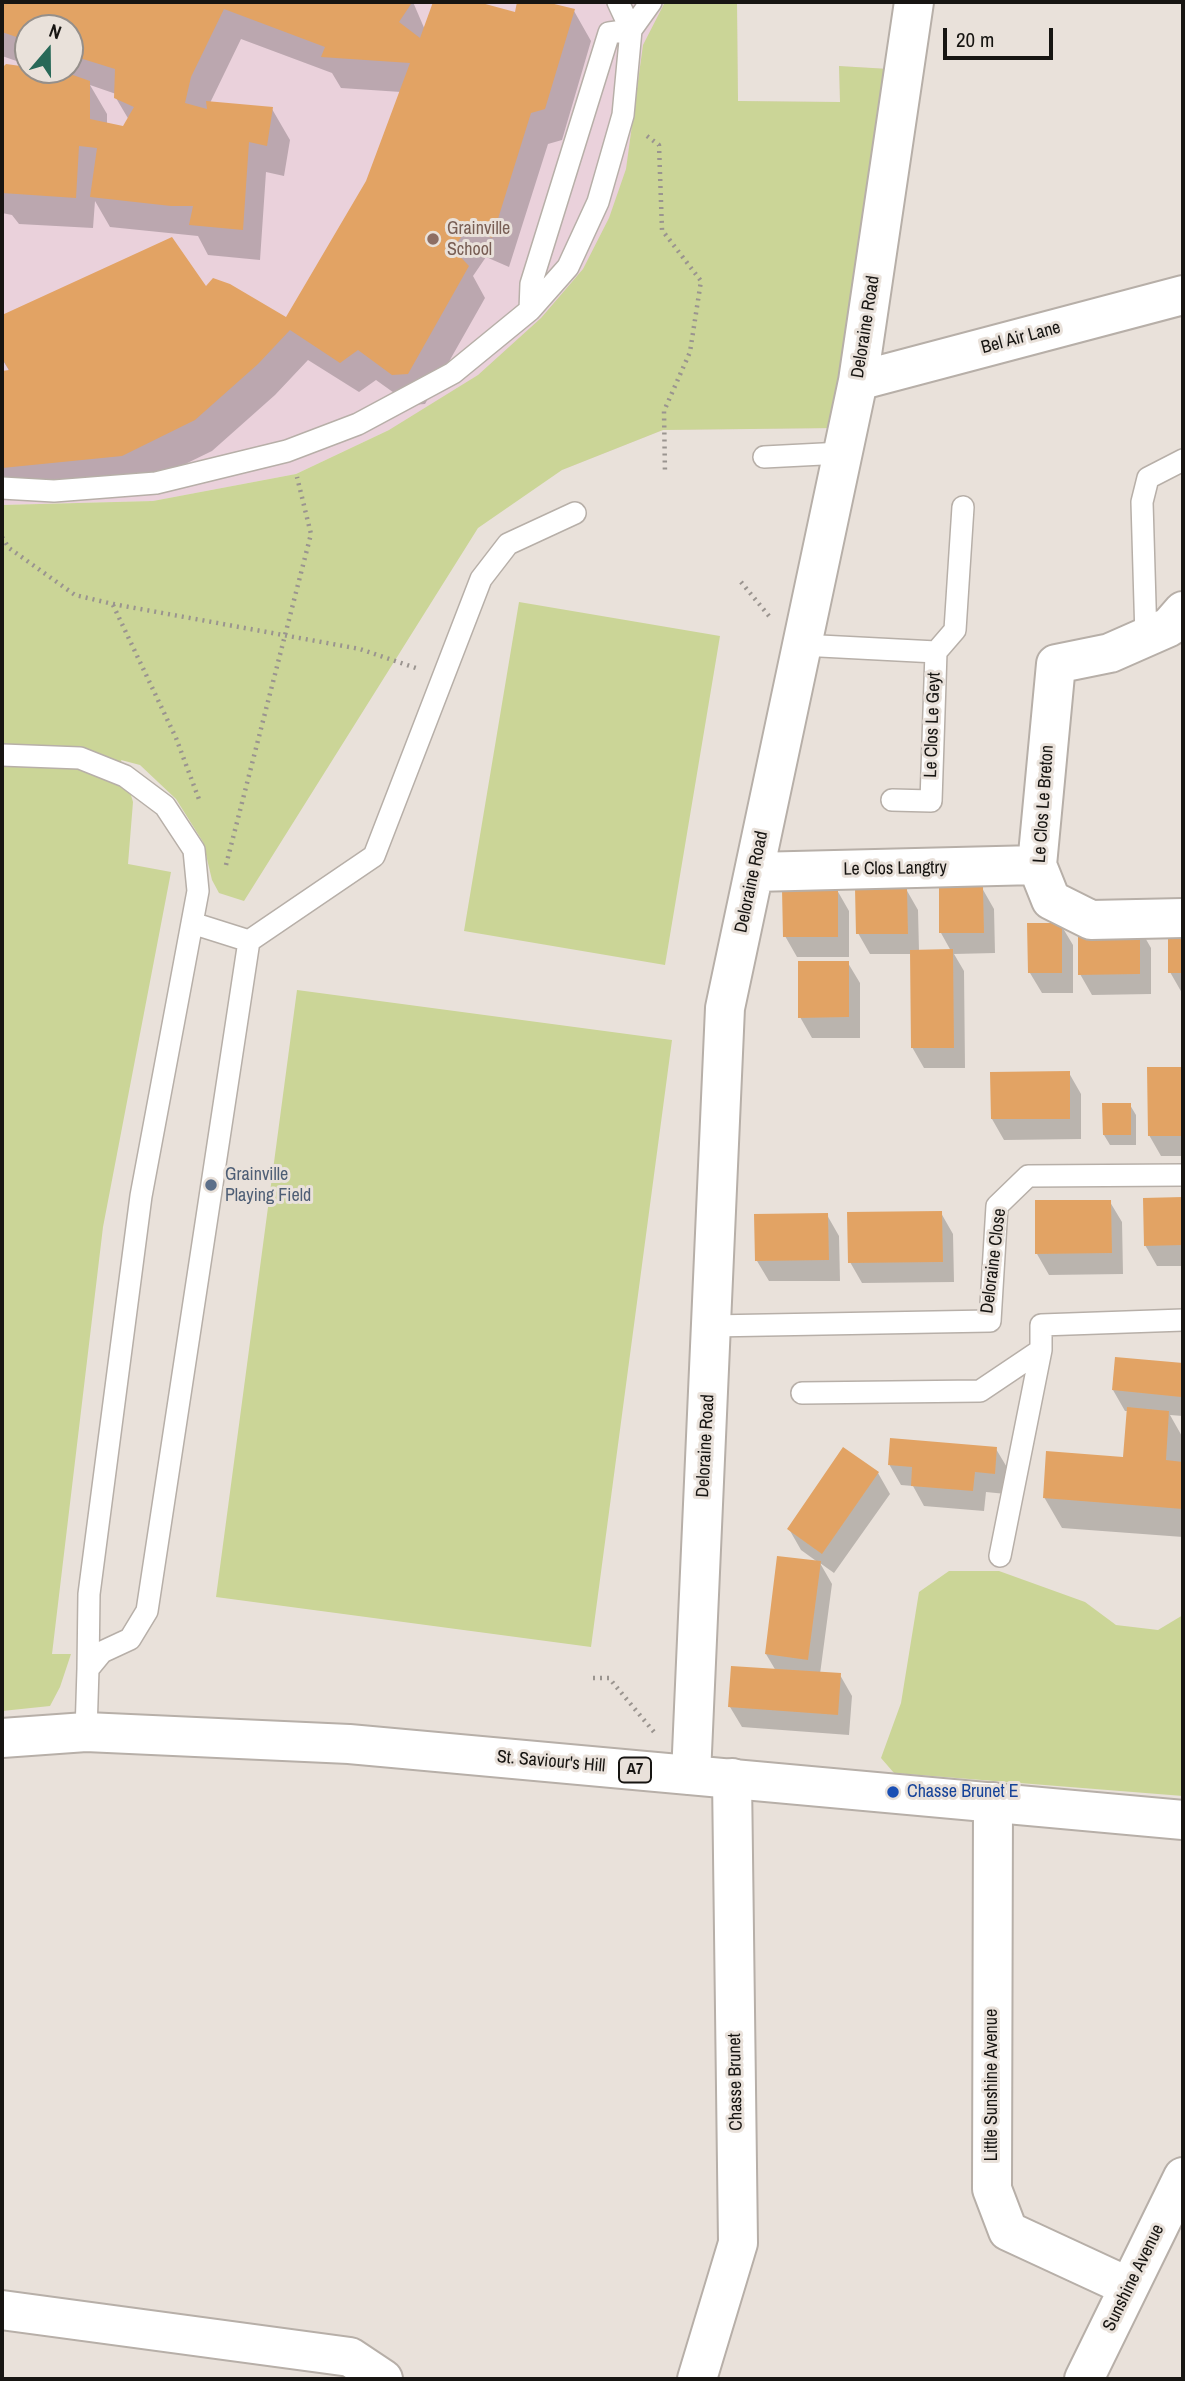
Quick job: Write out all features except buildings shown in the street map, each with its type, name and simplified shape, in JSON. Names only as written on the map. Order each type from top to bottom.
[{"type":"street","name":"Deloraine Road","points":[[691,1775],[725,1008],[858,381],[914,2]]},
{"type":"street","name":"Bel Air Lane","points":[[858,381],[1183,295]]},
{"type":"street","name":"Le Clos Le Breton","points":[[1183,611],[1169,628],[1146,638],[1110,653],[1056,664],[1037,865],[1051,900],[1091,920],[1183,918]]},
{"type":"street","name":"Le Clos Langtry","points":[[754,872],[1037,865]]},
{"type":"street","name":"St. Saviour's Hill","points":[[2,1738],[86,1732],[349,1744],[1183,1820]]},
{"type":"street","name":"Chasse Brunet","points":[[697,2379],[738,2242],[732,1778]]},
{"type":"street","name":"Little Sunshine Avenue","points":[[993,1802],[992,2189],[1008,2231],[1129,2287]]},
{"type":"street","name":"Sunshine Avenue","points":[[1084,2379],[1183,2177]]},
{"type":"street","points":[[2,2310],[350,2357],[383,2379]]},
{"type":"lane","points":[[618,2],[631,30]]},
{"type":"lane","points":[[2,488],[54,491],[156,483],[286,451],[358,424],[453,373],[530,310],[568,267],[598,202],[623,115],[631,30],[651,2]]},
{"type":"lane","points":[[530,310],[531,284],[609,33],[631,30]]},
{"type":"lane","points":[[764,457],[842,453]]},
{"type":"lane","points":[[1146,638],[1142,502],[1148,478],[1183,460]]},
{"type":"lane","name":"Le Clos Le Geyt","points":[[892,800],[931,801],[936,652],[955,630],[963,507]]},
{"type":"lane","points":[[88,1670],[102,1652],[130,1639],[146,1611],[250,941],[374,856],[481,579],[508,544],[575,513]]},
{"type":"lane","name":"Le Clos Le Geyt","points":[[801,645],[936,652]]},
{"type":"lane","points":[[2,755],[80,758],[125,776],[165,806],[194,850],[198,891],[139,1210],[89,1594],[86,1732]]},
{"type":"lane","points":[[192,923],[250,941]]},
{"type":"lane","name":"Deloraine Close","points":[[711,1326],[989,1321],[997,1206],[1028,1176],[1183,1175]]},
{"type":"lane","points":[[1000,1556],[1041,1350],[1041,1325],[1183,1320]]},
{"type":"lane","points":[[803,1393],[980,1391],[1041,1350]]},
{"type":"path","points":[[623,115],[659,145],[662,230],[701,281],[690,352],[664,411],[665,474]]},
{"type":"path","points":[[221,858],[225,870],[311,534],[296,474],[286,451]]},
{"type":"path","points":[[2,537],[9,548],[75,595],[360,649],[443,677]]},
{"type":"path","points":[[741,582],[772,620]]},
{"type":"path","points":[[113,604],[176,738],[203,810]]},
{"type":"path","points":[[593,1678],[609,1678],[649,1726]]},
{"type":"shaded area","name":"Grainville School","points":[[2,2],[737,2],[738,101],[840,102],[839,66],[889,69],[837,428],[663,430],[562,470],[389,430],[296,474],[153,501],[2,505]]},
{"type":"green space","points":[[665,2],[737,2],[738,101],[840,102],[839,66],[889,69],[837,428],[663,430],[562,470],[478,528],[244,901],[219,893],[212,880],[203,842],[176,799],[140,765],[121,760],[133,802],[128,864],[171,872],[103,1227],[52,1654],[71,1654],[60,1687],[50,1706],[2,1711],[2,505],[153,501],[296,474],[389,430],[478,375],[541,318],[583,269],[609,218],[626,169],[643,45]]},
{"type":"green space","points":[[519,602],[720,636],[665,965],[464,931]]},
{"type":"green space","points":[[297,990],[672,1040],[591,1647],[216,1597]]},
{"type":"green space","points":[[949,1571],[999,1571],[1085,1602],[1116,1625],[1158,1630],[1183,1615],[1183,1796],[894,1773],[881,1758],[901,1703],[919,1592]]},
{"type":"place","name":"Grainville School","points":[[433,239]]},
{"type":"place","name":"Grainville Playing Field","points":[[211,1185]]},
{"type":"place","name":"Chasse Brunet E","points":[[893,1792]]}]
